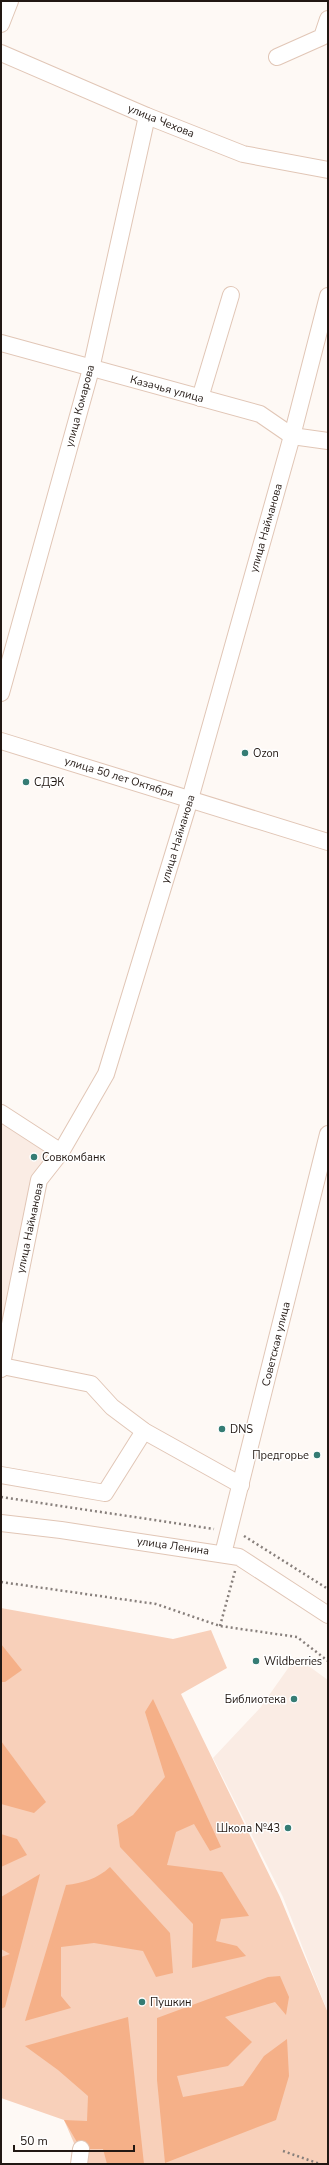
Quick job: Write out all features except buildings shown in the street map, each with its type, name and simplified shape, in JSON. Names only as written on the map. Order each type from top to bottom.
[{"type":"street","points":[[1,24],[10,1]]},
{"type":"street","points":[[277,57],[325,38],[328,19]]},
{"type":"street","name":"улица Чехова","points":[[1,53],[148,116],[243,154],[328,170]]},
{"type":"street","name":"улица Комарова","points":[[1,693],[91,369],[148,116]]},
{"type":"street","points":[[200,398],[231,295]]},
{"type":"street","name":"улица Найманова","points":[[1,1367],[39,1180],[61,1152],[106,1074],[190,799],[292,436],[328,296]]},
{"type":"street","name":"Казачья улица","points":[[1,343],[91,369],[260,414],[292,436],[328,441]]},
{"type":"street","name":"улица 50 лет Октября","points":[[1,741],[328,842]]},
{"type":"street","points":[[1,1113],[61,1152]]},
{"type":"street","name":"Советская улица","points":[[231,1555],[229,1531],[328,1134]]},
{"type":"street","points":[[1,1367],[91,1384],[112,1407],[144,1431],[240,1485]]},
{"type":"street","points":[[1,1475],[105,1493],[144,1431]]},
{"type":"street","name":"улица Ленина","points":[[1,1523],[61,1530],[231,1555],[328,1615]]},
{"type":"path","points":[[1,1497],[229,1531],[246,1537],[328,1589]]},
{"type":"path","points":[[220,1626],[231,1555],[246,1537]]},
{"type":"path","points":[[1,1582],[156,1604],[220,1626],[297,1637],[328,1661]]},
{"type":"path","points":[[283,2151],[320,2164]]},
{"type":"shaded area","points":[[1,1113],[61,1152],[39,1180],[1,1369]]},
{"type":"shaded area","points":[[1,1608],[173,1639],[211,1630],[227,1668],[181,1694],[280,1897],[328,2013],[328,2164],[83,2164],[64,2120],[1,2098]]},
{"type":"shaded area","points":[[1,1644],[22,1670],[5,1682],[1,1682]]},
{"type":"shaded area","name":"Школа №43","points":[[296,1657],[328,1680],[328,2013],[283,1897],[213,1758],[260,1708]]},
{"type":"shaded area","points":[[153,1699],[221,1847],[210,1851],[194,1824],[176,1832],[167,1865],[222,1872],[249,1916],[221,1919],[216,1941],[237,1946],[246,1956],[192,1968],[193,1924],[120,1847],[117,1825],[133,1815],[165,1777],[145,1712]]},
{"type":"shaded area","points":[[1,1741],[46,1802],[34,1813],[1,1804]]},
{"type":"shaded area","points":[[1,1834],[17,1839],[27,1855],[1,1867]]},
{"type":"shaded area","points":[[110,1867],[170,1933],[173,1973],[156,1977],[143,1951],[94,1943],[61,1947],[61,1996],[71,2008],[25,2021],[66,1885],[90,1880],[100,1875]]},
{"type":"shaded area","points":[[40,1874],[5,2007],[1,2009],[1,1957],[10,1954],[1,1949],[1,1897]]},
{"type":"shaded area","points":[[280,1976],[289,1997],[286,2015],[275,2002],[225,2017],[252,2042],[228,2066],[177,2076],[183,2097],[243,2086],[264,2056],[287,2039],[289,2076],[276,2120],[165,2163],[157,2080],[157,2018],[268,1977]]},
{"type":"shaded area","points":[[128,2017],[144,2164],[107,2164],[103,2149],[81,2149],[64,2120],[87,2121],[88,2096],[58,2070],[25,2046]]},
{"type":"place","name":"Ozon","points":[[245,753]]},
{"type":"place","name":"СДЭК","points":[[26,782]]},
{"type":"place","name":"Совкомбанк","points":[[34,1157]]},
{"type":"place","name":"DNS","points":[[222,1429]]},
{"type":"place","name":"Предгорье","points":[[317,1455]]},
{"type":"place","name":"Wildberries","points":[[256,1661]]},
{"type":"place","name":"Библиотека","points":[[294,1699]]},
{"type":"place","name":"Школа №43","points":[[288,1828]]},
{"type":"place","name":"Пушкин","points":[[142,2002]]}]
